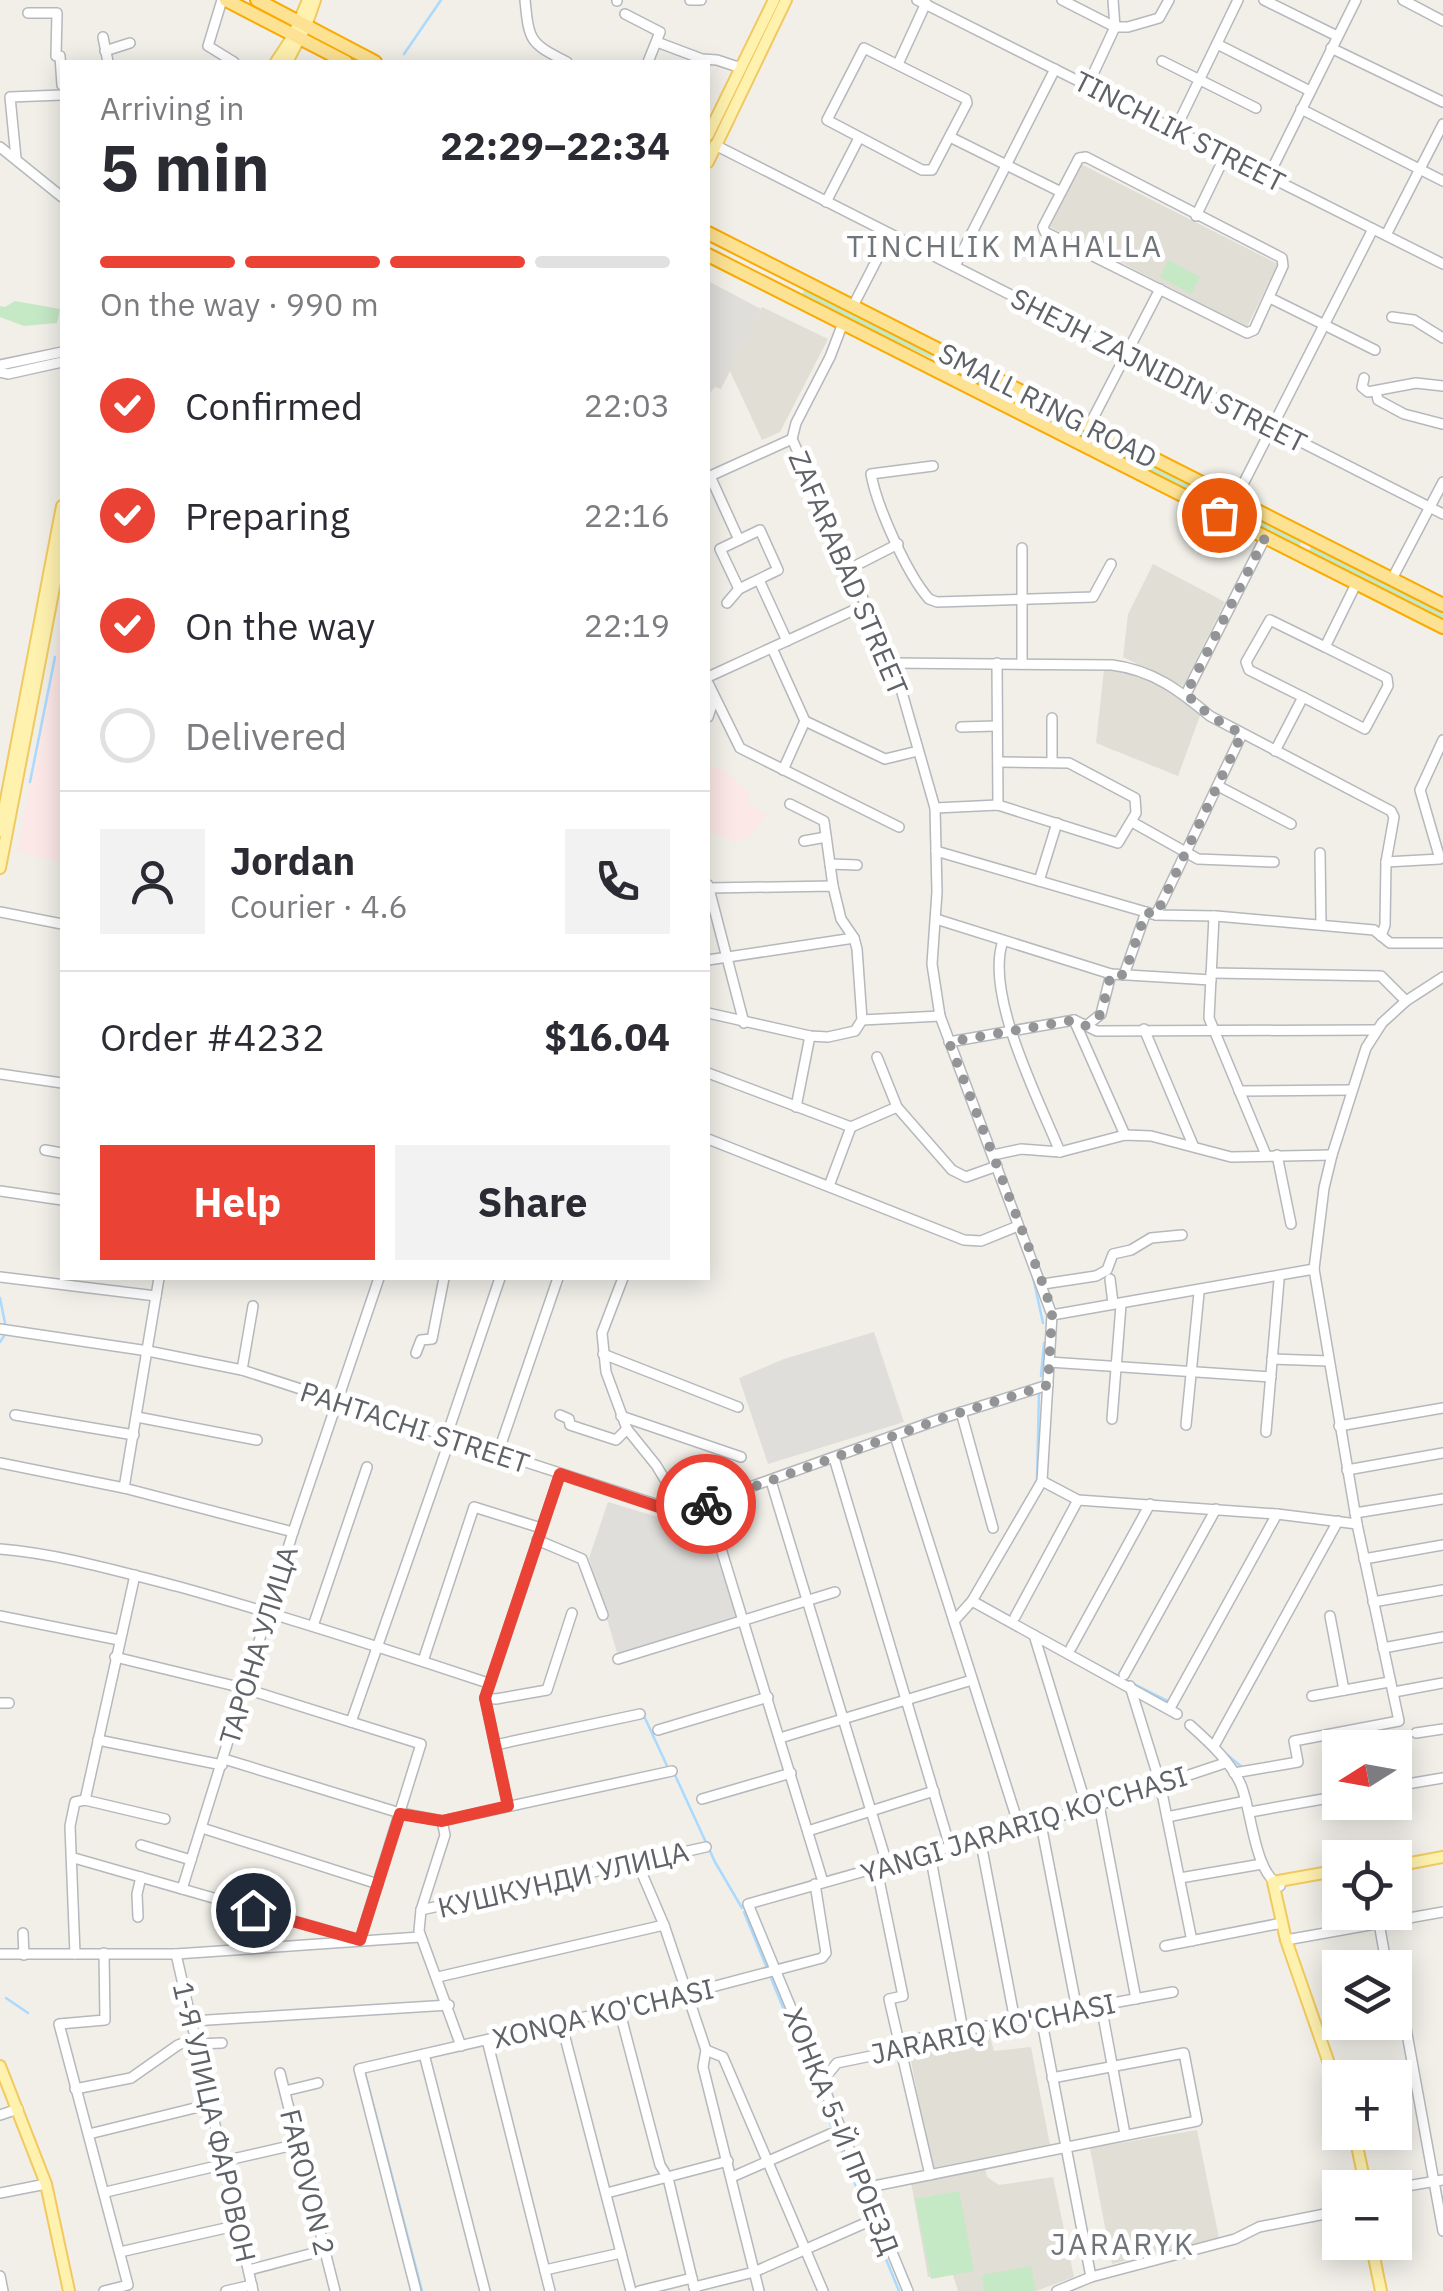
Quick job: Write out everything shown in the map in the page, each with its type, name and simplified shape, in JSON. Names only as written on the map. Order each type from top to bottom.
[{"type":"highway","points":[[224,0],[370,60]]},
{"type":"highway","points":[[256,0],[343,60]]},
{"type":"highway","name":"SMALL RING ROAD","points":[[710,233],[1443,605]]},
{"type":"highway","name":"SMALL RING ROAD","points":[[710,256],[1443,628]]},
{"type":"highway","points":[[797,300],[797,289],[806,283]]},
{"type":"highway","points":[[930,367],[940,350]]},
{"type":"highway","points":[[1300,556],[1310,538]]},
{"type":"main road","points":[[288,60],[311,0]]},
{"type":"main road","points":[[711,140],[786,0]]},
{"type":"main road","points":[[711,140],[771,1]]},
{"type":"main road","points":[[278,60],[300,31]]},
{"type":"main road","points":[[0,832],[60,517]]},
{"type":"main road","points":[[0,868],[60,556]]},
{"type":"main road","points":[[1412,1860],[1443,1855]]},
{"type":"main road","points":[[1276,1884],[1322,1876]]},
{"type":"main road","points":[[1276,1884],[1282,1922],[1328,2060]]},
{"type":"main road","points":[[1276,1884],[1288,1940],[1333,2060]]},
{"type":"main road","points":[[0,2066],[44,2185],[66,2291]]},
{"type":"main road","points":[[0,2080],[15,2110]]},
{"type":"main road","points":[[1378,2260],[1384,2291]]},
{"type":"street","points":[[224,0],[208,46],[231,60]]},
{"type":"street","points":[[525,0],[528,30],[537,47],[563,60]]},
{"type":"street","points":[[690,0],[702,0]]},
{"type":"street","points":[[1062,0],[1115,27],[1159,18],[1169,0]]},
{"type":"street","points":[[1088,85],[1115,27],[1113,0]]},
{"type":"street","points":[[1176,128],[1238,0]]},
{"type":"street","points":[[1264,0],[1336,36]]},
{"type":"street","points":[[1268,175],[1356,0]]},
{"type":"street","points":[[1403,0],[1443,20]]},
{"type":"street","points":[[898,64],[923,2]]},
{"type":"street","name":"TINCHLIK STREET","points":[[923,2],[1443,264]]},
{"type":"street","points":[[28,14],[58,13],[56,56],[60,60]]},
{"type":"street","points":[[625,14],[660,32],[649,60]]},
{"type":"street","points":[[103,37],[107,57],[130,42]]},
{"type":"street","points":[[657,42],[740,68]]},
{"type":"street","points":[[1217,44],[1310,91]]},
{"type":"street","points":[[1331,48],[1443,102]]},
{"type":"street","points":[[862,49],[966,98],[950,137],[929,171],[828,120],[862,49]]},
{"type":"street","points":[[1162,61],[1256,108]]},
{"type":"street","points":[[954,266],[1055,69]]},
{"type":"street","points":[[16,158],[10,98],[60,95]]},
{"type":"street","points":[[1301,108],[1443,181]]},
{"type":"street","points":[[1386,236],[1443,124]]},
{"type":"street","points":[[950,137],[1061,192]]},
{"type":"street","points":[[826,202],[859,138]]},
{"type":"street","name":"SHEJH ZAJNIDIN STREET","points":[[711,140],[1443,514]]},
{"type":"street","points":[[0,147],[60,195]]},
{"type":"street","points":[[1196,216],[1226,154]]},
{"type":"street","points":[[1086,157],[1196,216],[1282,258],[1283,266],[1270,298],[1250,334],[1045,232],[1043,227],[1079,158],[1086,157]]},
{"type":"street","points":[[1235,500],[1373,229]]},
{"type":"street","points":[[854,306],[890,234]]},
{"type":"street","points":[[1089,426],[1160,289]]},
{"type":"street","points":[[1270,298],[1375,350]]},
{"type":"street","points":[[1392,317],[1414,320],[1443,338]]},
{"type":"street","name":"ZAFARABAD STREET","points":[[842,323],[792,439],[892,663],[936,808],[932,964],[940,1016],[1052,1315],[1042,1481],[972,1601],[954,1622]]},
{"type":"street","points":[[0,368],[60,353]]},
{"type":"street","points":[[0,368],[8,374],[60,365]]},
{"type":"street","points":[[1364,378],[1362,389],[1376,391],[1416,383],[1443,386]]},
{"type":"street","points":[[1376,391],[1378,400],[1404,414],[1442,424]]},
{"type":"street","points":[[710,476],[792,439]]},
{"type":"street","points":[[934,466],[871,474],[875,494],[928,599],[937,602],[1093,597],[1110,564]]},
{"type":"street","points":[[710,478],[739,540]]},
{"type":"street","points":[[1392,579],[1443,482]]},
{"type":"street","points":[[727,603],[739,589],[778,570],[758,530],[720,549],[739,589]]},
{"type":"street","points":[[1186,694],[1265,538]]},
{"type":"street","points":[[851,568],[898,544]]},
{"type":"street","points":[[1022,548],[1022,664]]},
{"type":"street","points":[[759,580],[787,640]]},
{"type":"street","points":[[1325,647],[1356,584]]},
{"type":"street","points":[[710,679],[867,604]]},
{"type":"street","points":[[1270,620],[1387,678],[1388,686],[1365,729],[1302,698],[1249,670],[1246,662],[1270,620]]},
{"type":"street","points":[[772,648],[805,720],[885,759],[918,751]]},
{"type":"street","points":[[892,663],[1129,667],[1186,694],[1210,716],[1391,811],[1394,817],[1386,862],[1385,925],[1381,936]]},
{"type":"street","points":[[997,663],[998,805]]},
{"type":"street","points":[[710,686],[739,746],[898,827]]},
{"type":"street","points":[[710,711],[714,698]]},
{"type":"street","points":[[1275,751],[1302,698]]},
{"type":"street","points":[[1052,718],[1052,760]]},
{"type":"street","points":[[783,770],[805,720]]},
{"type":"street","points":[[961,727],[996,726]]},
{"type":"street","points":[[1124,975],[1242,734]]},
{"type":"street","points":[[1386,862],[1440,859],[1420,790],[1443,740]]},
{"type":"street","points":[[936,808],[998,805],[1118,843],[1138,807],[1135,798],[1069,763],[998,762]]},
{"type":"street","points":[[1218,786],[1291,824]]},
{"type":"street","points":[[710,1014],[828,1037],[855,1031],[862,1020],[854,938],[841,919],[832,886],[824,821],[790,804]]},
{"type":"street","points":[[1132,822],[1185,854],[1215,862],[1274,862]]},
{"type":"street","points":[[1038,881],[1057,824]]},
{"type":"street","points":[[804,841],[826,838]]},
{"type":"street","points":[[936,851],[1151,914],[1321,924],[1374,930],[1390,943],[1443,943]]},
{"type":"street","points":[[1320,853],[1321,924]]},
{"type":"street","points":[[830,864],[858,865]]},
{"type":"street","points":[[710,887],[832,886]]},
{"type":"street","points":[[710,895],[744,1023]]},
{"type":"street","points":[[0,912],[60,924]]},
{"type":"street","points":[[1214,916],[1208,1014],[1239,1091],[1271,1155],[1291,1224]]},
{"type":"street","points":[[936,919],[1111,974],[1381,976],[1406,1001]]},
{"type":"street","points":[[710,960],[854,938]]},
{"type":"street","points":[[1003,941],[998,959],[1010,1032],[1060,1152]]},
{"type":"street","points":[[1086,1026],[1101,1014],[1111,974]]},
{"type":"street","points":[[1234,1773],[1298,1762],[1294,1741],[1399,1722],[1356,1519],[1314,1269],[1332,1155],[1376,1030],[1406,1001],[1443,976]]},
{"type":"street","points":[[862,1020],[940,1016]]},
{"type":"street","points":[[1074,1020],[1124,1135]]},
{"type":"street","points":[[949,1042],[1074,1020],[1098,1031],[1376,1030]]},
{"type":"street","points":[[1144,1029],[1193,1145]]},
{"type":"street","points":[[796,1107],[810,1036]]},
{"type":"street","points":[[877,1057],[898,1107],[958,1176],[966,1177],[1021,1150],[1060,1152],[1124,1135],[1151,1136],[1231,1157],[1332,1155]]},
{"type":"street","points":[[0,1074],[60,1084]]},
{"type":"street","points":[[710,1074],[851,1128],[898,1107]]},
{"type":"street","points":[[1239,1091],[1352,1090]]},
{"type":"street","points":[[829,1186],[851,1128]]},
{"type":"street","points":[[710,1140],[972,1242],[1018,1226]]},
{"type":"street","points":[[45,1150],[60,1153]]},
{"type":"street","points":[[0,1191],[60,1200]]},
{"type":"street","points":[[1043,1284],[1096,1276],[1107,1270],[1115,1252],[1133,1249],[1151,1238],[1182,1235]]},
{"type":"street","points":[[1052,1315],[1314,1269]]},
{"type":"street","points":[[0,1277],[156,1296]]},
{"type":"street","points":[[1110,1279],[1117,1304],[1112,1419]]},
{"type":"street","points":[[124,1488],[159,1280]]},
{"type":"street","name":"ТАРОНА УЛИЦА","points":[[182,1889],[293,1532],[377,1280]]},
{"type":"street","points":[[416,1354],[420,1340],[432,1339],[444,1280]]},
{"type":"street","points":[[352,1722],[450,1439],[449,1429],[499,1280]]},
{"type":"street","points":[[498,1453],[557,1280]]},
{"type":"street","points":[[623,1280],[602,1332],[603,1354],[627,1429],[656,1465],[684,1511],[1048,1385]]},
{"type":"street","points":[[1266,1432],[1279,1280]]},
{"type":"street","points":[[1186,1425],[1199,1293]]},
{"type":"street","points":[[242,1370],[253,1306]]},
{"type":"street","name":"PAHTACHI STREET","points":[[0,1329],[148,1351],[242,1370],[671,1511],[684,1511]]},
{"type":"street","points":[[603,1354],[738,1407]]},
{"type":"street","points":[[1272,1359],[1328,1361]]},
{"type":"street","points":[[1049,1362],[1270,1377]]},
{"type":"street","points":[[1339,1426],[1443,1408]]},
{"type":"street","points":[[961,1412],[993,1528]]},
{"type":"street","points":[[15,1415],[134,1435]]},
{"type":"street","points":[[560,1415],[569,1419],[570,1425],[616,1440],[627,1429]]},
{"type":"street","points":[[620,1415],[741,1457]]},
{"type":"street","points":[[137,1416],[257,1440]]},
{"type":"street","points":[[895,1436],[1019,1826]]},
{"type":"street","points":[[1347,1470],[1443,1454]]},
{"type":"street","points":[[834,1458],[950,1848]]},
{"type":"street","points":[[0,1463],[124,1488],[293,1532]]},
{"type":"street","points":[[313,1626],[366,1467]]},
{"type":"street","points":[[508,1806],[485,1698],[560,1474]]},
{"type":"street","points":[[771,1481],[871,1811],[902,1996],[889,2000],[930,2175]]},
{"type":"street","points":[[1042,1481],[1078,1500],[1338,1521],[1443,1498]]},
{"type":"street","points":[[1015,1617],[1078,1500]]},
{"type":"street","points":[[708,1503],[808,1831],[819,1883]]},
{"type":"street","points":[[1071,1648],[1150,1504]]},
{"type":"street","points":[[423,1661],[474,1507],[542,1528]]},
{"type":"street","points":[[1124,1676],[1216,1509]]},
{"type":"street","points":[[972,1601],[1174,1711],[1277,1514]]},
{"type":"street","points":[[1214,1746],[1338,1521]]},
{"type":"street","points":[[537,1540],[582,1559],[603,1615]]},
{"type":"street","points":[[1364,1559],[1443,1546]]},
{"type":"street","points":[[0,1548],[136,1575],[268,1611],[488,1683]]},
{"type":"street","points":[[85,1800],[136,1575]]},
{"type":"street","points":[[1373,1602],[1443,1590]]},
{"type":"street","points":[[618,1659],[835,1592]]},
{"type":"street","points":[[485,1698],[496,1700],[546,1690],[572,1613]]},
{"type":"street","points":[[0,1616],[119,1640]]},
{"type":"street","points":[[1330,1616],[1344,1690]]},
{"type":"street","points":[[1034,1635],[1087,1808]]},
{"type":"street","points":[[1382,1648],[1443,1637]]},
{"type":"street","points":[[115,1657],[243,1688],[421,1744],[360,1940]]},
{"type":"street","points":[[780,1738],[972,1680]]},
{"type":"street","points":[[1312,1696],[1443,1683]]},
{"type":"street","points":[[1130,1686],[1160,1783],[1192,1941]]},
{"type":"street","points":[[658,1730],[768,1697]]},
{"type":"street","points":[[495,1746],[640,1714]]},
{"type":"street","points":[[1190,1725],[1214,1746],[1234,1773],[1248,1806],[1262,1864],[1276,1884]]},
{"type":"street","points":[[1416,1733],[1443,1728]]},
{"type":"street","points":[[98,1740],[223,1762],[400,1814],[442,1821],[672,1771]]},
{"type":"street","name":"YANGI JARARIQ KO'CHASI","points":[[775,1971],[748,1904],[1087,1808],[1225,1763]]},
{"type":"street","points":[[702,1799],[791,1773]]},
{"type":"street","points":[[1412,1783],[1443,1778]]},
{"type":"street","points":[[808,1831],[934,1791]]},
{"type":"street","points":[[1167,1818],[1322,1798]]},
{"type":"street","points":[[75,1954],[71,1818],[76,1800],[165,1820]]},
{"type":"street","points":[[1099,1804],[1136,1999]]},
{"type":"street","points":[[1040,1819],[1077,2010]]},
{"type":"street","points":[[442,1821],[445,1835],[421,1910],[420,1937],[438,1976],[461,2046]]},
{"type":"street","points":[[202,1828],[378,1884]]},
{"type":"street","points":[[980,1838],[1016,2021]]},
{"type":"street","points":[[141,1845],[192,1860]]},
{"type":"street","name":"КУШКУНДИ УЛИЦА","points":[[421,1910],[706,1847]]},
{"type":"street","points":[[930,1854],[963,2030]]},
{"type":"street","points":[[74,1858],[360,1940]]},
{"type":"street","points":[[637,1862],[664,1925],[706,2050],[703,2067],[759,2291]]},
{"type":"street","points":[[1180,1878],[1262,1864]]},
{"type":"street","points":[[138,1917],[136,1894],[141,1878]]},
{"type":"street","name":"XONQA KO'CHASI","points":[[416,2291],[359,2069],[689,1994],[822,1958],[826,1953],[819,1883]]},
{"type":"street","points":[[1412,1917],[1443,1912]]},
{"type":"street","points":[[1166,1946],[1282,1922]]},
{"type":"street","points":[[438,1976],[664,1925]]},
{"type":"street","points":[[1288,1940],[1338,1930]]},
{"type":"street","points":[[23,1933],[24,1955]]},
{"type":"street","points":[[0,1954],[176,1954],[420,1937]]},
{"type":"street","points":[[104,1952],[105,2020],[60,2023],[128,2285],[104,2291]]},
{"type":"street","name":"1-Я УЛИЦА ФАРОВОН","points":[[176,1954],[252,2288]]},
{"type":"street","name":"ХОНКА 5-Й ПРОЕЗД","points":[[775,1971],[908,2291]]},
{"type":"street","name":"JARARIQ KO'CHASI","points":[[822,2081],[837,2063],[890,2052],[910,2040],[1173,1992]]},
{"type":"street","points":[[192,2021],[448,2005]]},
{"type":"street","points":[[1101,2005],[1126,2134]]},
{"type":"street","points":[[619,2009],[660,2166],[668,2178],[693,2285]]},
{"type":"street","points":[[1047,2015],[1042,2022],[1052,2078],[1099,2291]]},
{"type":"street","points":[[562,2022],[631,2291]]},
{"type":"street","points":[[486,2040],[550,2291]]},
{"type":"street","points":[[1409,2040],[1439,2180],[1443,2232]]},
{"type":"street","points":[[75,2089],[126,2080],[196,2041],[222,2043]]},
{"type":"street","points":[[706,2050],[722,2056],[823,2291]]},
{"type":"street","points":[[864,2188],[1197,2121],[1184,2053],[1052,2078]]},
{"type":"street","points":[[424,2054],[485,2291]]},
{"type":"street","name":"FAROVON 2","points":[[280,2073],[335,2291]]},
{"type":"street","points":[[285,2091],[318,2083]]},
{"type":"street","points":[[90,2134],[211,2104]]},
{"type":"street","points":[[0,2115],[15,2110]]},
{"type":"street","points":[[732,2177],[830,2134]]},
{"type":"street","points":[[106,2192],[298,2144]]},
{"type":"street","points":[[606,2193],[728,2161]]},
{"type":"street","points":[[1412,2185],[1439,2180]]},
{"type":"street","points":[[0,2193],[44,2185]]},
{"type":"street","points":[[1057,2291],[1093,2276],[1234,2239],[1259,2226],[1322,2214]]},
{"type":"street","points":[[639,2291],[754,2272],[863,2224]]},
{"type":"street","points":[[120,2252],[239,2225]]},
{"type":"street","points":[[249,2270],[325,2250]]},
{"type":"street","points":[[545,2270],[622,2252]]},
{"type":"street","points":[[0,2276],[3,2291]]},
{"type":"street","points":[[226,2291],[252,2288]]},
{"type":"shaded area","points":[[1081,164],[1278,264],[1247,327],[1124,264],[1129,252],[1123,264],[1050,227]]},
{"type":"shaded area","points":[[710,282],[761,309],[721,389],[715,387],[710,393]]},
{"type":"shaded area","points":[[762,307],[828,339],[780,432],[762,440],[729,369]]},
{"type":"shaded area","points":[[1153,564],[1225,602],[1183,686],[1123,657],[1128,614]]},
{"type":"shaded area","points":[[60,629],[60,862],[17,852]]},
{"type":"shaded area","points":[[1104,669],[1130,672],[1181,695],[1201,713],[1178,776],[1096,743]]},
{"type":"shaded area","points":[[710,766],[723,770],[750,793],[747,803],[767,814],[747,838],[735,842],[710,831]]},
{"type":"shaded area","points":[[874,1332],[904,1422],[768,1464],[739,1378],[784,1359]]},
{"type":"shaded area","points":[[608,1502],[668,1520],[695,1518],[697,1524],[709,1522],[739,1617],[618,1656],[589,1558]]},
{"type":"shaded area","points":[[988,2029],[994,2051],[1031,2047],[1050,2145],[932,2168],[908,2046]]},
{"type":"shaded area","points":[[1197,2130],[1219,2238],[1112,2264],[1090,2148]]},
{"type":"shaded area","points":[[985,2168],[987,2177],[999,2185],[1053,2177],[1074,2277],[1036,2291],[958,2291],[952,2272],[928,2277],[911,2182]]},
{"type":"green space","points":[[1168,260],[1200,277],[1191,294],[1160,277]]},
{"type":"green space","points":[[806,287],[916,342],[933,354],[931,358],[801,296]]},
{"type":"green space","points":[[15,301],[60,309],[57,323],[24,326],[0,317],[0,306]]},
{"type":"green space","points":[[944,357],[1303,539],[1298,548],[940,367]]},
{"type":"green space","points":[[1313,544],[1443,611],[1443,622],[1308,553]]},
{"type":"green space","points":[[959,2191],[974,2271],[931,2279],[915,2199]]},
{"type":"green space","points":[[1031,2266],[1036,2291],[984,2291],[982,2275]]},
{"type":"waterway","points":[[404,54],[441,0]]},
{"type":"waterway","points":[[30,782],[55,657]]},
{"type":"waterway","points":[[1033,1277],[1043,1323]]},
{"type":"waterway","points":[[0,1298],[5,1323]]},
{"type":"waterway","points":[[0,1342],[4,1336]]},
{"type":"waterway","points":[[1041,1376],[1044,1343]]},
{"type":"waterway","points":[[1009,1529],[1037,1481],[1039,1392]]},
{"type":"waterway","points":[[977,1598],[996,1609]]},
{"type":"waterway","points":[[1095,1664],[1119,1676]]},
{"type":"waterway","points":[[1126,1680],[1168,1701]]},
{"type":"waterway","points":[[644,1716],[668,1768]]},
{"type":"waterway","points":[[1226,1754],[1242,1767]]},
{"type":"waterway","points":[[675,1775],[715,1862],[742,1908]]},
{"type":"waterway","points":[[744,1912],[899,2291]]},
{"type":"waterway","points":[[6,1998],[28,2013]]},
{"type":"waterway","points":[[365,2073],[422,2291]]},
{"type":"way so far","points":[[706,1504],[943,1418],[1048,1385],[1052,1315],[1046,1292],[949,1042],[1074,1020],[1086,1026],[1101,1014],[1111,974],[1124,975],[1146,912],[1156,915],[1242,734],[1210,716],[1186,694],[1265,538],[1219,515]]},
{"type":"district","name":"TINCHLIK MAHALLA","points":[[1005,245]]},
{"type":"district","name":"JARARYK","points":[[1123,2243]]},
{"type":"route","points":[[253,1910],[360,1940],[400,1814],[442,1821],[508,1806],[485,1698],[560,1474],[671,1511],[706,1504]]}]
